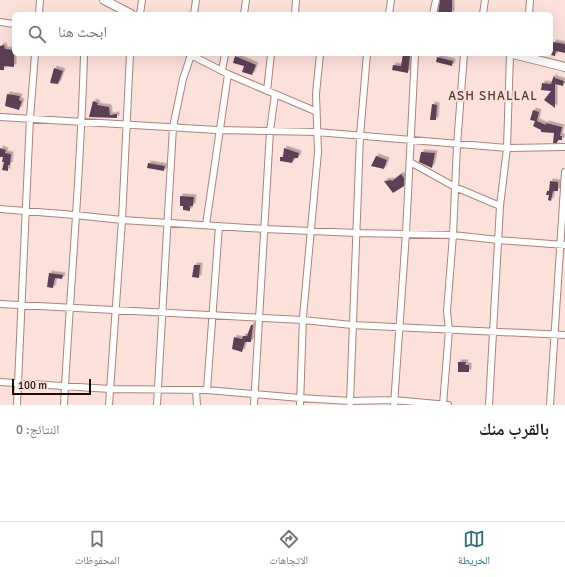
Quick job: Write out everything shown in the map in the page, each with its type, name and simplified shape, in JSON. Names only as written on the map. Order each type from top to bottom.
[{"type":"main road","points":[[104,0],[127,12]]},
{"type":"main road","points":[[526,56],[565,67]]},
{"type":"street","points":[[39,12],[40,0]]},
{"type":"street","points":[[140,12],[142,0]]},
{"type":"street","points":[[194,12],[196,0]]},
{"type":"street","points":[[244,12],[246,0]]},
{"type":"street","points":[[295,12],[296,0]]},
{"type":"street","points":[[389,12],[391,0]]},
{"type":"street","points":[[433,12],[436,0]]},
{"type":"street","points":[[483,12],[485,0]]},
{"type":"street","points":[[529,12],[530,0]]},
{"type":"street","points":[[0,22],[12,24]]},
{"type":"street","points":[[17,405],[30,118],[35,56]]},
{"type":"street","points":[[64,405],[68,308],[82,121],[84,56]]},
{"type":"street","points":[[109,405],[122,220],[125,124],[130,56]]},
{"type":"street","points":[[157,405],[164,313],[173,128],[183,79],[190,56]]},
{"type":"street","points":[[192,56],[228,74],[315,111]]},
{"type":"street","points":[[222,71],[225,56]]},
{"type":"street","points":[[267,91],[271,56]]},
{"type":"street","points":[[300,405],[303,320],[318,152],[315,111],[320,56]]},
{"type":"street","points":[[350,403],[360,136],[367,56]]},
{"type":"street","points":[[394,403],[398,327],[406,233],[415,56]]},
{"type":"street","points":[[443,405],[449,330],[447,311],[464,56]]},
{"type":"street","points":[[489,405],[500,206],[507,148],[512,56]]},
{"type":"street","points":[[206,225],[228,74]]},
{"type":"street","points":[[254,405],[270,131],[275,94]]},
{"type":"street","points":[[0,117],[82,121],[173,128],[317,132],[457,145],[507,148],[565,148]]},
{"type":"street","points":[[410,162],[455,187],[500,206]]},
{"type":"street","points":[[550,405],[554,335],[563,245],[565,172]]},
{"type":"street","points":[[0,210],[122,220],[265,229],[311,230],[357,234],[453,234],[498,240],[563,245]]},
{"type":"street","points":[[207,390],[219,226]]},
{"type":"street","points":[[0,304],[303,320],[352,325],[565,335]]},
{"type":"street","points":[[0,382],[110,389],[207,390],[350,403],[448,405]]},
{"type":"street","points":[[196,390],[197,405]]},
{"type":"building","points":[[440,0],[452,0],[452,12],[438,12]]},
{"type":"building","points":[[553,42],[565,44],[565,53],[556,51],[555,56],[553,56]]},
{"type":"building","points":[[4,45],[5,49],[12,50],[12,56],[14,56],[14,67],[4,66],[4,70],[0,70],[0,46]]},
{"type":"building","points":[[235,56],[256,65],[252,75],[242,72],[244,66],[233,63]]},
{"type":"building","points":[[403,56],[410,56],[408,73],[392,70],[393,65],[401,66]]},
{"type":"building","points":[[437,57],[453,61],[452,66],[436,62]]},
{"type":"building","points":[[54,68],[63,71],[58,84],[50,83]]},
{"type":"building","points":[[554,75],[555,78],[564,81],[563,86],[555,84],[555,108],[544,100],[551,91],[541,90],[542,83],[551,84]]},
{"type":"building","points":[[7,94],[20,96],[19,100],[22,101],[19,110],[5,106]]},
{"type":"building","points":[[93,101],[98,103],[97,105],[109,107],[110,115],[117,114],[117,118],[89,117]]},
{"type":"building","points":[[432,104],[437,105],[436,120],[430,120]]},
{"type":"building","points":[[533,110],[539,112],[537,121],[546,125],[546,123],[562,127],[560,136],[562,136],[562,140],[558,140],[557,143],[553,143],[554,133],[541,132],[541,130],[533,126],[535,121],[530,120]]},
{"type":"building","points":[[0,148],[6,150],[5,153],[11,154],[8,171],[2,170],[4,162],[2,162],[3,157],[0,157]]},
{"type":"building","points":[[284,148],[299,153],[298,158],[294,158],[292,163],[280,161],[280,157],[283,157]]},
{"type":"building","points":[[421,152],[435,153],[432,168],[419,162]]},
{"type":"building","points":[[376,156],[387,160],[384,169],[371,166]]},
{"type":"building","points":[[148,163],[165,166],[164,171],[147,168]]},
{"type":"building","points":[[401,174],[404,178],[404,186],[393,193],[384,181],[392,181]]},
{"type":"building","points":[[550,181],[558,182],[558,191],[553,191],[551,201],[548,200],[549,195],[546,195],[547,191],[549,191]]},
{"type":"building","points":[[180,196],[194,197],[193,206],[190,206],[190,211],[183,210],[183,206],[180,206]]},
{"type":"building","points":[[194,265],[200,265],[199,278],[192,277]]},
{"type":"building","points":[[49,273],[63,275],[62,279],[55,278],[53,288],[47,287]]},
{"type":"building","points":[[251,325],[253,325],[251,342],[245,342],[242,352],[232,349],[234,337],[242,339],[243,336],[247,336]]},
{"type":"building","points":[[458,362],[466,362],[465,365],[469,365],[469,372],[458,372]]},
{"type":"district","name":"ASH SHALLAL","points":[[493,95]]}]
